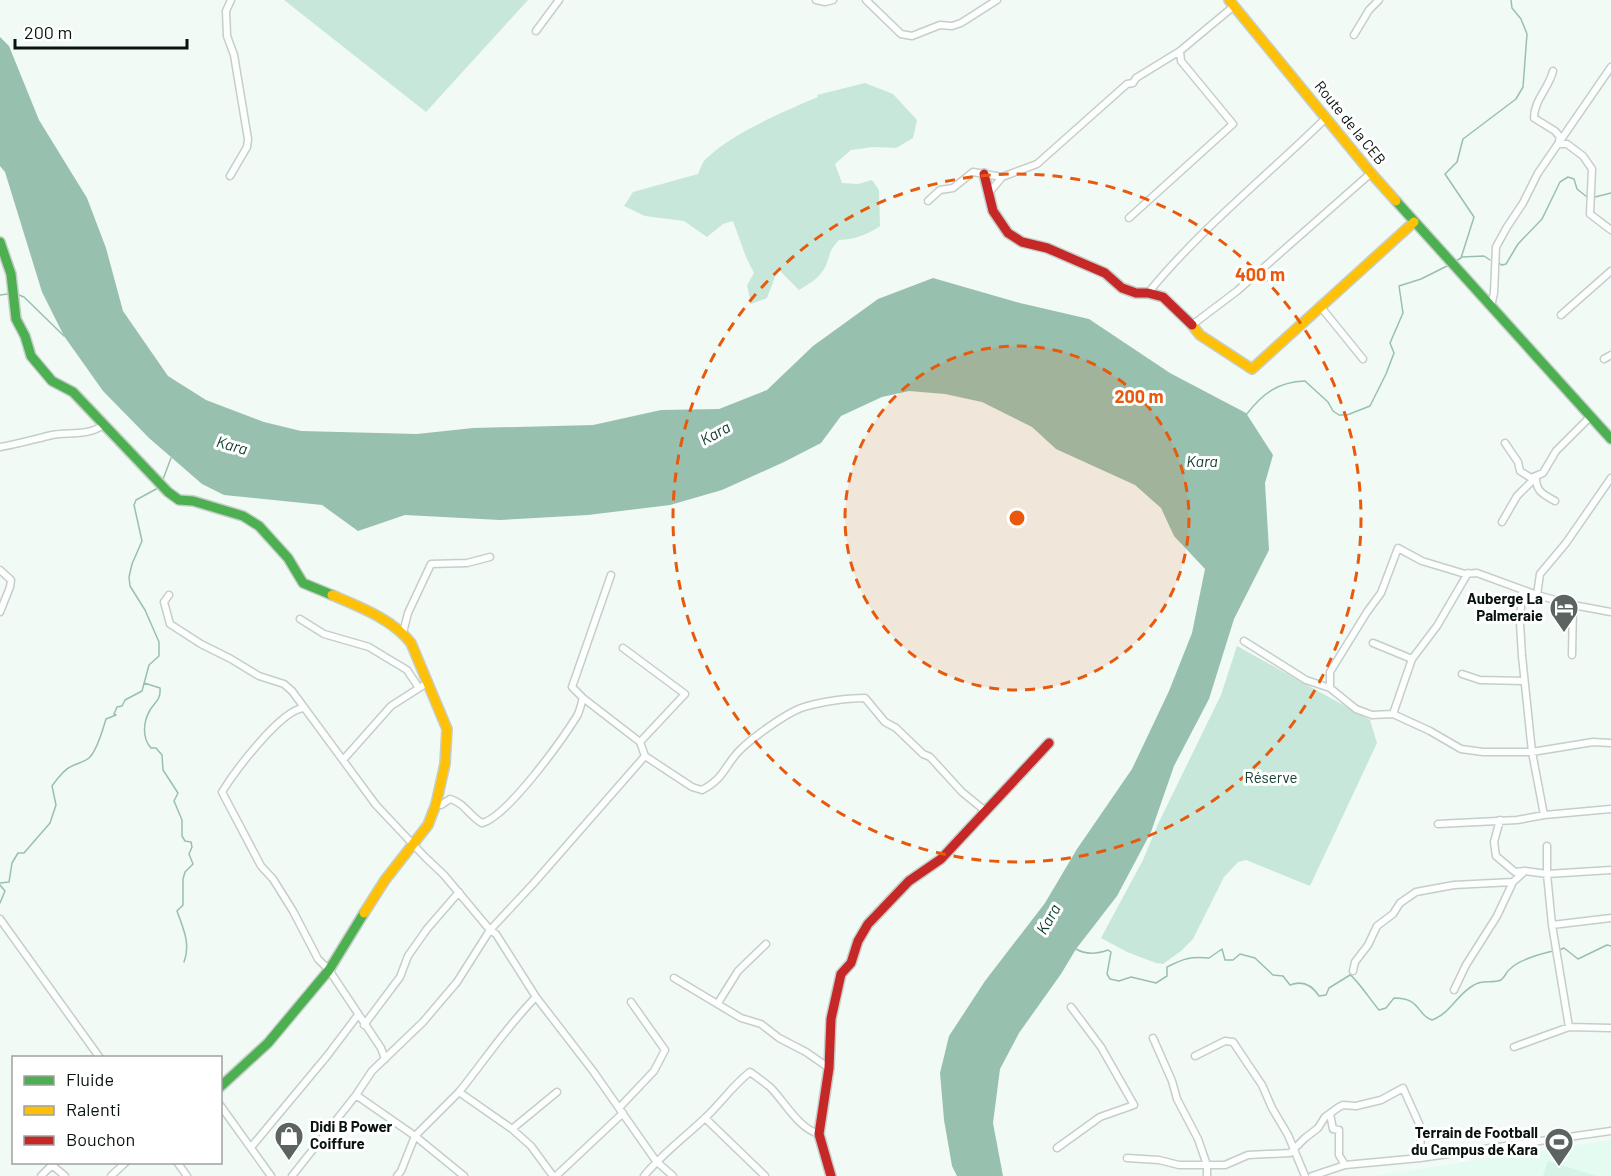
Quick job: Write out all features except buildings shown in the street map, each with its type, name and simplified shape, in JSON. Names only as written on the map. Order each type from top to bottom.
[{"type":"street","points":[[230,176],[247,147],[248,139],[234,55],[227,36],[226,11],[231,0]]},
{"type":"street","points":[[536,31],[559,0]]},
{"type":"street","points":[[816,0],[825,2],[833,0]]},
{"type":"street","points":[[866,0],[901,34],[912,36],[940,26],[961,23],[997,0]]},
{"type":"street","points":[[1354,35],[1379,0]]},
{"type":"street","points":[[928,201],[940,190],[953,188],[973,172],[1002,177],[1038,164],[1127,84],[1180,51],[1232,3]]},
{"type":"street","name":"Route de la CEB","points":[[1232,3],[1371,173],[1491,306]]},
{"type":"street","points":[[1129,218],[1233,124],[1181,61],[1180,51]]},
{"type":"street","points":[[1611,68],[1538,173],[1496,248],[1494,293],[1491,306],[1611,439]]},
{"type":"street","points":[[1553,71],[1550,82],[1533,114],[1537,122],[1555,130],[1560,137],[1558,144]]},
{"type":"street","points":[[1148,293],[1211,226],[1326,118]]},
{"type":"street","points":[[1558,144],[1567,144],[1589,162],[1592,169],[1590,214],[1611,230]]},
{"type":"street","points":[[1192,325],[1237,291],[1371,173]]},
{"type":"street","points":[[984,174],[993,211],[1008,232],[1022,242],[1047,248],[1105,273],[1129,291],[1163,297],[1187,318],[1200,335],[1252,369],[1414,222]]},
{"type":"street","points":[[989,193],[1002,177]]},
{"type":"street","points":[[0,242],[10,274],[16,319],[25,336],[31,356],[45,374],[52,381],[73,392],[160,486],[176,499],[184,502],[193,501],[243,516],[259,526],[276,543],[303,583],[370,612],[402,633],[411,643],[423,686]]},
{"type":"street","points":[[1561,315],[1611,271]]},
{"type":"street","points":[[1320,306],[1363,359]]},
{"type":"street","points":[[1604,359],[1611,355]]},
{"type":"street","points":[[1502,522],[1517,496],[1543,473],[1556,451],[1591,416]]},
{"type":"street","points":[[0,447],[32,442],[52,435],[96,430],[103,425]]},
{"type":"street","points":[[1504,443],[1518,462],[1520,471],[1531,478],[1536,477]]},
{"type":"street","points":[[1536,477],[1536,486],[1539,491],[1555,501]]},
{"type":"street","points":[[1537,595],[1540,574],[1566,543],[1611,478]]},
{"type":"street","points":[[1330,688],[1330,672],[1381,593],[1398,548],[1422,561],[1468,573],[1477,573],[1537,595],[1610,610]]},
{"type":"street","points":[[402,633],[408,613],[431,564],[467,563],[490,557]]},
{"type":"street","points":[[0,570],[11,580],[0,612]]},
{"type":"street","points":[[1394,714],[1412,659],[1437,626],[1468,573]]},
{"type":"street","points":[[611,575],[572,687],[640,742],[645,756],[692,787],[702,790],[714,784],[741,749],[758,735],[799,709],[852,698],[865,698],[885,722],[896,728],[923,754],[930,757],[962,792],[984,810]]},
{"type":"street","points":[[1522,590],[1520,623],[1524,681],[1532,752],[1544,815]]},
{"type":"street","points":[[169,595],[164,602],[170,624],[259,676],[284,684],[376,805],[496,934],[536,997],[576,1047],[656,1161],[673,1176]]},
{"type":"street","points":[[1572,655],[1573,604]]},
{"type":"street","points":[[222,1085],[268,1043],[329,970],[385,880],[428,825],[433,815],[448,743],[447,729],[442,714],[423,686],[407,670],[369,647],[324,633],[300,619]]},
{"type":"street","points":[[1244,641],[1306,680],[1330,688],[1356,709],[1372,716],[1394,714],[1461,749],[1483,752],[1532,752],[1593,742],[1611,742]]},
{"type":"street","points":[[1373,643],[1412,659]]},
{"type":"street","points":[[624,648],[685,694],[640,742]]},
{"type":"street","points":[[1462,674],[1480,680],[1524,681]]},
{"type":"street","points":[[343,760],[391,706],[423,686]]},
{"type":"street","points":[[435,803],[441,806],[450,799],[458,801],[471,816],[482,823],[493,819],[543,763],[579,714],[583,698]]},
{"type":"street","points":[[303,708],[296,709],[270,731],[222,792],[261,866],[273,879],[318,959],[329,970],[381,1048],[384,1059]]},
{"type":"street","points":[[831,1176],[819,1134],[829,1068],[831,1019],[839,978],[843,970],[854,957],[863,933],[909,881],[941,859],[1048,743]]},
{"type":"street","points":[[292,1176],[356,1095],[372,1071],[423,1022],[449,992],[490,930],[645,756]]},
{"type":"street","points":[[1438,824],[1517,820],[1611,808]]},
{"type":"street","points":[[1500,820],[1494,842],[1496,856],[1515,872],[1547,874],[1611,870]]},
{"type":"street","points":[[1547,846],[1552,925],[1569,1027]]},
{"type":"street","points":[[1454,990],[1466,964],[1497,916],[1513,882],[1525,871]]},
{"type":"street","points":[[1353,971],[1355,962],[1368,945],[1377,926],[1393,914],[1400,903],[1416,892],[1454,885],[1513,882]]},
{"type":"street","points":[[364,1025],[400,977],[408,956],[459,892]]},
{"type":"street","points":[[1552,925],[1611,918]]},
{"type":"street","points":[[0,919],[99,1056]]},
{"type":"street","points":[[718,1003],[738,971],[766,944]]},
{"type":"street","points":[[674,978],[741,1018],[761,1024],[778,1038],[806,1052],[829,1068]]},
{"type":"street","points":[[397,1176],[415,1136],[459,1092],[491,1052],[514,1018],[536,997]]},
{"type":"street","points":[[459,1092],[512,1129],[531,1146],[555,1176],[621,1110],[654,1071],[665,1050],[631,1002]]},
{"type":"street","points":[[1057,1148],[1100,1117],[1134,1105],[1101,1047],[1071,1007]]},
{"type":"street","points":[[252,1146],[320,1065],[358,1015]]},
{"type":"street","points":[[1514,1047],[1569,1027],[1611,1028]]},
{"type":"street","points":[[1153,1038],[1172,1081],[1177,1099],[1198,1139],[1207,1165],[1207,1176]]},
{"type":"street","points":[[1195,1056],[1225,1041],[1233,1042],[1262,1085],[1288,1135],[1305,1176]]},
{"type":"street","points":[[644,1176],[656,1161],[705,1118],[750,1071],[771,1089],[785,1107],[806,1127],[819,1134]]},
{"type":"street","points":[[1127,1158],[1159,1160],[1179,1166],[1225,1165],[1248,1155],[1290,1153],[1330,1114],[1344,1106],[1356,1106],[1381,1100],[1403,1088],[1421,1128],[1420,1158]]},
{"type":"street","points":[[512,1129],[557,1092]]},
{"type":"street","points":[[356,1095],[415,1136],[464,1176]]},
{"type":"street","points":[[222,1108],[272,1176]]},
{"type":"street","points":[[1330,1114],[1333,1129],[1339,1130],[1339,1155],[1345,1165]]},
{"type":"street","points":[[705,1118],[765,1176]]},
{"type":"street","points":[[1312,1176],[1345,1165],[1420,1158],[1611,1131]]},
{"type":"street","points":[[41,1176],[54,1164],[65,1176]]},
{"type":"street","points":[[111,1176],[124,1164]]},
{"type":"shaded area","points":[[1611,1140],[1611,1176],[1374,1176],[1465,1162]]},
{"type":"shaded area","name":"Terrain de Football du Campus de Kara","points":[[1548,1161],[1596,1176],[1543,1176]]},
{"type":"green space","points":[[284,0],[528,0],[426,112]]},
{"type":"green space","points":[[865,83],[893,94],[917,120],[913,138],[896,148],[873,147],[851,150],[835,164],[842,183],[858,184],[872,180],[879,190],[880,226],[861,236],[839,240],[822,273],[799,290],[778,269],[767,298],[751,304],[747,285],[754,273],[733,221],[723,224],[707,237],[684,221],[645,216],[624,206],[633,192],[698,174],[704,161],[718,149],[760,123],[818,97],[817,95]]},
{"type":"green space","name":"Réserve","points":[[1237,646],[1370,720],[1377,743],[1310,886],[1246,860],[1238,862],[1224,877],[1193,939],[1163,964],[1156,963],[1127,952],[1101,938],[1143,860],[1158,824],[1221,695]]},
{"type":"water","name":"Kara","points":[[0,37],[9,46],[39,120],[87,198],[106,248],[123,311],[168,376],[206,400],[264,422],[301,431],[417,434],[473,428],[593,425],[661,410],[719,409],[767,390],[813,346],[878,299],[933,278],[1020,303],[1089,319],[1170,373],[1246,413],[1273,455],[1265,483],[1269,550],[1234,619],[1209,699],[1174,766],[1151,832],[1117,896],[1076,949],[1019,1033],[1000,1069],[993,1123],[1003,1176],[957,1176],[952,1166],[944,1120],[940,1073],[949,1036],[985,981],[1045,903],[1077,849],[1132,769],[1169,691],[1192,633],[1205,569],[1174,536],[1161,508],[1135,485],[1056,449],[1032,427],[982,402],[945,394],[909,391],[882,397],[841,416],[821,443],[784,462],[722,490],[670,505],[588,515],[500,520],[405,515],[358,531],[322,505],[224,495],[202,484],[149,438],[103,391],[64,336],[42,292],[5,172],[0,166]]},
{"type":"waterway","points":[[1456,261],[1461,258],[1474,217],[1445,174],[1457,162],[1463,139],[1516,99],[1523,87],[1527,34],[1521,19],[1512,8],[1511,0]]},
{"type":"waterway","points":[[1498,263],[1506,264],[1518,244],[1542,219],[1560,182],[1568,177],[1574,179],[1577,189],[1587,197]]},
{"type":"waterway","points":[[1595,197],[1611,193]]},
{"type":"waterway","points":[[1462,257],[1484,256],[1490,260]]},
{"type":"waterway","points":[[1246,415],[1272,390],[1279,386],[1305,381],[1339,415],[1347,415],[1370,406],[1394,353],[1390,343],[1403,313],[1399,286],[1421,279],[1449,265]]},
{"type":"waterway","points":[[0,295],[8,294]]},
{"type":"waterway","points":[[19,295],[24,297],[64,336]]},
{"type":"waterway","points":[[162,482],[171,458]]},
{"type":"waterway","points":[[0,883],[9,882],[12,863],[18,853],[24,853],[50,823],[56,805],[52,786],[66,769],[85,761],[92,755],[106,719],[116,715],[114,714],[117,707],[122,706],[125,700],[142,691],[149,665],[159,656],[159,642],[145,610],[130,586],[129,577],[142,541],[134,505],[136,500],[158,488]]},
{"type":"waterway","points":[[144,683],[160,688],[159,698],[146,720],[144,730],[146,740],[151,748],[156,748],[162,755],[163,770],[178,793],[174,801],[182,820],[182,836],[185,841],[191,842],[192,847],[189,854],[193,864],[185,872],[183,905],[177,911],[184,930],[187,949],[184,962]]},
{"type":"waterway","points":[[0,885],[5,891],[0,903]]},
{"type":"waterway","points":[[1557,951],[1564,948],[1578,959],[1607,945],[1611,946]]},
{"type":"waterway","points":[[1076,949],[1088,953],[1108,950],[1111,952],[1107,974],[1110,979],[1119,981],[1131,977],[1156,983],[1167,976],[1167,967],[1187,959],[1209,958],[1222,949],[1225,960],[1233,960],[1240,954],[1255,958],[1273,975],[1283,976],[1290,985],[1307,984],[1319,996],[1326,995],[1329,988],[1350,975],[1379,1010],[1386,1008],[1394,998],[1403,999],[1410,1001],[1432,1020],[1444,1013],[1474,985],[1501,980],[1519,963],[1553,951]]},
{"type":"traffic: fast","points":[[1396,201],[1611,439]]},
{"type":"traffic: fast","points":[[0,242],[11,274],[16,319],[25,336],[31,356],[52,381],[73,392],[168,492],[179,500],[193,501],[243,516],[259,526],[288,558],[303,583],[332,595]]},
{"type":"traffic: fast","points":[[222,1085],[268,1043],[329,970],[364,913]]},
{"type":"traffic: slow","points":[[1229,0],[1396,201]]},
{"type":"traffic: slow","points":[[1192,325],[1200,335],[1252,369],[1414,222]]},
{"type":"traffic: slow","points":[[332,595],[385,620],[411,643],[447,729],[445,764],[436,804],[428,825],[385,880],[364,913]]},
{"type":"traffic: jam","points":[[984,174],[993,211],[1008,233],[1022,242],[1047,248],[1105,273],[1122,288],[1136,293],[1163,297],[1192,325]]},
{"type":"traffic: jam","points":[[831,1176],[819,1134],[829,1068],[831,1019],[841,974],[851,963],[858,941],[868,924],[909,881],[941,859],[1049,743]]},
{"type":"place","name":"Auberge La Palmeraie","points":[[1564,634]]},
{"type":"place","name":"Didi B Power Coiffure","points":[[289,1162]]},
{"type":"place","name":"Terrain de Football du Campus de Kara","points":[[1559,1168]]}]
